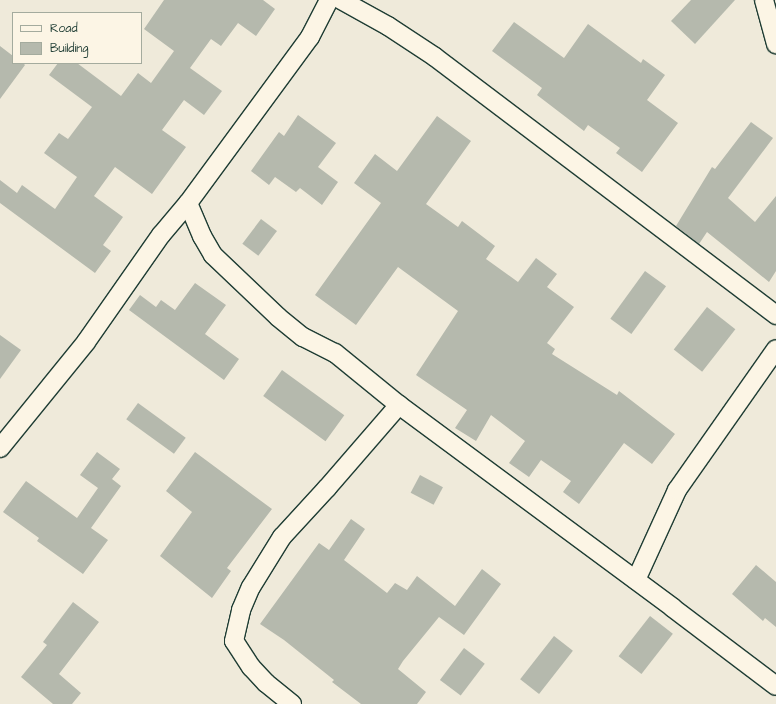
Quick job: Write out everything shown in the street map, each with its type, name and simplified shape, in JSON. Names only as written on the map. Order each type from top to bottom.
[{"type":"street","points":[[0,448],[86,342],[162,235],[188,203],[310,37],[329,0]]},
{"type":"street","points":[[342,0],[388,26],[435,57],[776,315]]},
{"type":"street","points":[[764,0],[776,44]]},
{"type":"street","points":[[188,203],[202,236],[213,255],[278,317],[303,337],[335,353],[399,405],[636,580],[776,686]]},
{"type":"street","points":[[636,580],[677,490],[776,349]]},
{"type":"street","points":[[292,704],[266,683],[251,667],[234,641],[241,610],[251,587],[282,538],[399,405]]},
{"type":"building","points":[[164,0],[263,0],[275,9],[256,36],[238,23],[221,46],[211,39],[190,68],[222,91],[204,115],[184,100],[162,130],[186,147],[152,194],[115,167],[94,196],[123,217],[103,245],[111,251],[95,273],[0,203],[0,180],[17,193],[22,185],[55,209],[77,177],[44,153],[59,133],[68,139],[92,107],[49,75],[57,64],[78,64],[121,96],[138,73],[151,83],[174,51],[144,29]]},
{"type":"building","points":[[691,0],[735,0],[695,44],[671,21]]},
{"type":"building","points":[[514,22],[564,58],[588,24],[641,63],[643,59],[665,75],[647,100],[678,123],[642,172],[616,153],[620,148],[588,125],[584,131],[537,95],[542,88],[492,51]]},
{"type":"building","points":[[0,46],[12,55],[12,64],[25,65],[0,99]]},
{"type":"building","points":[[298,115],[336,143],[318,167],[338,182],[322,205],[300,188],[296,192],[275,177],[269,185],[251,171],[279,132],[284,136]]},
{"type":"building","points":[[437,116],[471,141],[426,204],[458,227],[462,221],[495,246],[486,259],[518,282],[536,258],[557,274],[547,287],[574,307],[547,343],[555,349],[552,354],[617,395],[619,391],[675,434],[652,464],[624,443],[579,504],[563,492],[571,481],[541,460],[529,477],[509,463],[525,441],[491,415],[476,441],[455,428],[467,410],[416,375],[458,311],[398,267],[356,325],[315,295],[381,203],[354,183],[375,154],[397,171]]},
{"type":"building","points":[[751,122],[773,138],[728,198],[755,222],[776,196],[776,271],[769,282],[707,232],[699,244],[676,226],[712,167],[715,169]]},
{"type":"building","points":[[261,219],[277,231],[258,256],[242,244]]},
{"type":"building","points":[[645,271],[666,286],[631,334],[610,319]]},
{"type":"building","points":[[195,283],[226,305],[205,334],[239,359],[224,380],[129,310],[140,295],[156,307],[161,300],[175,310]]},
{"type":"building","points":[[707,307],[735,329],[702,372],[674,350]]},
{"type":"building","points":[[0,335],[21,350],[0,379]]},
{"type":"building","points":[[282,370],[344,415],[325,441],[263,396]]},
{"type":"building","points":[[138,403],[186,438],[174,454],[126,419]]},
{"type":"building","points":[[97,452],[120,469],[112,479],[121,486],[91,528],[108,540],[83,574],[37,541],[39,538],[3,512],[26,481],[77,518],[98,488],[80,475]]},
{"type":"building","points":[[195,452],[272,509],[227,568],[231,571],[212,598],[160,556],[192,512],[166,491]]},
{"type":"building","points":[[420,475],[443,487],[434,505],[411,493]]},
{"type":"building","points":[[351,519],[365,529],[344,560],[387,593],[395,583],[407,590],[417,576],[455,606],[482,569],[501,584],[464,635],[439,617],[403,661],[398,669],[426,692],[417,704],[361,704],[332,682],[334,680],[284,640],[260,624],[319,543],[329,550]]},
{"type":"building","points":[[756,565],[776,582],[776,627],[765,618],[763,621],[732,594]]},
{"type":"building","points":[[73,602],[99,622],[59,674],[81,693],[72,704],[53,704],[21,677],[47,645],[43,642]]},
{"type":"building","points":[[650,616],[673,634],[641,674],[619,656]]},
{"type":"building","points":[[554,636],[573,651],[539,694],[520,679]]},
{"type":"building","points":[[464,648],[485,664],[461,696],[440,680]]}]
